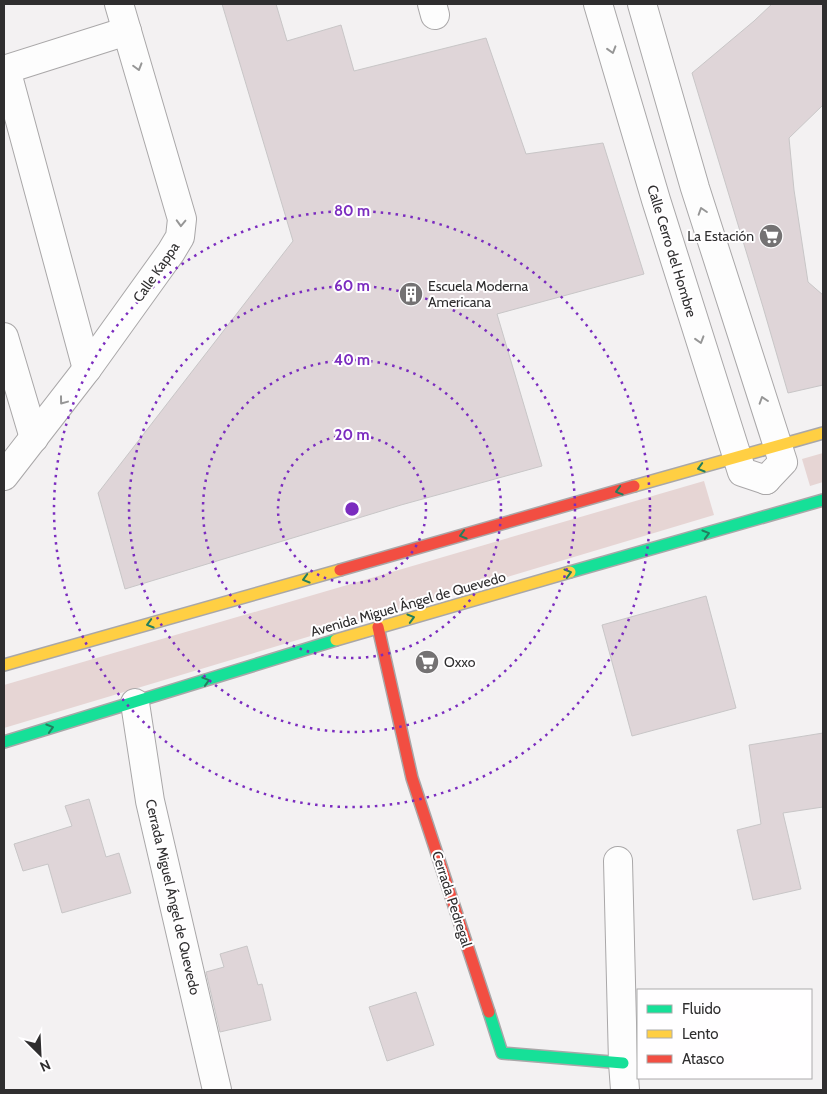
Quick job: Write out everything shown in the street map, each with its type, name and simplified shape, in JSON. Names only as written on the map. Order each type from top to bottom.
[{"type":"main road","points":[[4,665],[823,433]]},
{"type":"main road","name":"Avenida Miguel Ángel de Quevedo","points":[[4,742],[378,627],[823,500]]},
{"type":"main road","name":"Cerrada Pedregal","points":[[378,627],[412,778],[502,1053],[623,1063]]},
{"type":"street","name":"Calle Kappa","points":[[4,476],[87,369],[180,237],[182,219],[119,4]]},
{"type":"street","name":"Calle Cerro del Hombre","points":[[598,4],[656,200],[737,458],[742,472],[766,480]]},
{"type":"street","points":[[642,4],[695,188],[778,446],[782,462],[766,480],[776,514]]},
{"type":"street","points":[[87,369],[5,70],[127,31]]},
{"type":"street","points":[[4,337],[34,438]]},
{"type":"street","name":"Cerrada Miguel Ángel de Quevedo","points":[[135,703],[150,801],[217,1090]]},
{"type":"street","points":[[618,861],[625,1090]]},
{"type":"shaded area","points":[[823,453],[823,482],[810,486],[802,459]]},
{"type":"shaded area","points":[[704,481],[714,515],[4,728],[4,685]]},
{"type":"building","name":"Escuela Moderna Americana","points":[[222,4],[276,4],[287,41],[341,25],[354,71],[486,38],[526,154],[603,143],[644,274],[497,314],[542,466],[401,505],[125,589],[98,493],[293,241]]},
{"type":"building","name":"La Estación","points":[[772,4],[823,4],[823,105],[789,138],[794,190],[808,282],[823,295],[823,385],[788,393],[692,73]]},
{"type":"building","points":[[706,596],[736,708],[632,736],[602,625]]},
{"type":"building","points":[[823,733],[823,807],[783,813],[801,889],[753,900],[737,830],[761,824],[749,745]]},
{"type":"building","points":[[89,799],[106,857],[119,853],[131,893],[62,913],[48,864],[23,871],[14,844],[72,826],[65,806]]},
{"type":"building","points":[[247,946],[258,985],[262,984],[271,1020],[220,1032],[206,972],[224,967],[220,954]]},
{"type":"building","points":[[416,992],[434,1045],[387,1061],[369,1007]]},
{"type":"traffic: fast","points":[[570,572],[823,500]]},
{"type":"traffic: fast","points":[[4,742],[336,640]]},
{"type":"traffic: fast","points":[[489,1012],[502,1053],[623,1063]]},
{"type":"traffic: slow","points":[[634,486],[823,433]]},
{"type":"traffic: slow","points":[[4,665],[340,570]]},
{"type":"traffic: slow","points":[[336,640],[570,572]]},
{"type":"traffic: jam","points":[[340,570],[634,486]]},
{"type":"traffic: jam","points":[[378,627],[412,778],[489,1012]]},
{"type":"place","name":"La Estación","points":[[771,236]]},
{"type":"place","name":"Escuela Moderna Americana","points":[[411,294]]},
{"type":"place","name":"Oxxo","points":[[427,662]]}]
